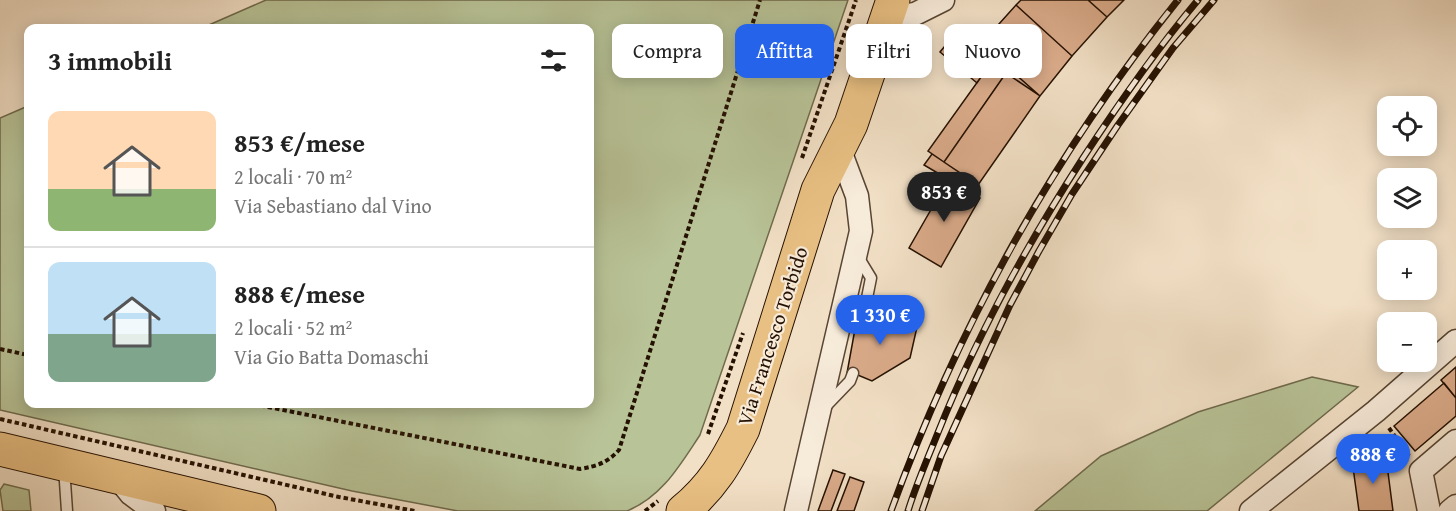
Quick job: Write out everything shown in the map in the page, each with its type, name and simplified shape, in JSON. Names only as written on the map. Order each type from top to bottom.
[{"type":"main road","name":"Via Francesco Torbido","points":[[672,505],[703,495],[727,463],[743,429],[818,190],[851,124],[890,9]]},
{"type":"main road","name":"Via Francesco Torbido","points":[[717,511],[736,488],[760,438],[838,192],[839,148]]},
{"type":"main road","points":[[0,449],[259,511]]},
{"type":"street","points":[[890,9],[915,14],[943,0]]},
{"type":"street","points":[[796,511],[861,231],[857,196],[839,148]]},
{"type":"street","points":[[1251,511],[1376,411],[1456,341]]},
{"type":"street","points":[[1429,511],[1421,471],[1456,441]]},
{"type":"street","points":[[118,478],[131,494],[154,511]]},
{"type":"street","points":[[1450,511],[1456,506]]},
{"type":"lane","points":[[856,254],[871,278],[864,313]]},
{"type":"lane","points":[[819,414],[850,381],[853,372]]},
{"type":"lane","points":[[64,464],[67,511]]},
{"type":"path","points":[[273,408],[580,469],[610,460],[618,450],[760,0]]},
{"type":"path","points":[[799,168],[856,0]]},
{"type":"path","points":[[707,438],[745,326]]},
{"type":"path","points":[[0,349],[24,354]]},
{"type":"path","points":[[1376,411],[1421,471]]},
{"type":"path","points":[[0,419],[339,497],[415,511]]},
{"type":"path","points":[[645,511],[672,505]]},
{"type":"green space","points":[[266,0],[848,0],[834,41],[834,24],[735,24],[735,78],[821,78],[700,435],[669,479],[639,505],[627,511],[458,511],[352,491],[0,410],[0,118],[24,108],[24,408],[594,408],[594,24],[211,24]]},
{"type":"green space","points":[[1312,377],[1358,387],[1207,511],[1035,511],[1101,456],[1198,412]]},
{"type":"green space","points":[[4,484],[29,490],[31,511],[3,511],[0,490]]},
{"type":"building","points":[[1021,0],[1088,0],[1107,17],[1072,56],[1042,29],[1042,24],[1037,24],[1016,5]]},
{"type":"building","points":[[1088,0],[1124,0],[1107,17]]},
{"type":"building","points":[[1016,5],[1037,24],[999,24]]},
{"type":"building","points":[[1042,29],[1072,56],[1040,96],[1020,78],[1042,78]]},
{"type":"building","points":[[971,78],[980,78],[977,83]]},
{"type":"building","points":[[980,78],[1003,78],[944,162],[928,151]]},
{"type":"building","points":[[1003,78],[1013,78],[1040,96],[978,185],[944,162]]},
{"type":"building","points":[[1013,78],[1020,78],[1040,96]]},
{"type":"building","points":[[932,154],[978,185],[972,193],[980,198],[924,165]]},
{"type":"building","points":[[948,180],[980,198],[941,267],[909,248]]},
{"type":"building","points":[[864,313],[917,327],[910,358],[872,381],[853,373],[847,373],[857,318]]},
{"type":"building","points":[[1456,367],[1456,398],[1441,380]]},
{"type":"building","points":[[1444,383],[1456,398],[1456,416],[1415,451],[1394,426]]},
{"type":"building","points":[[1386,457],[1393,511],[1359,511],[1352,460]]},
{"type":"building","points":[[833,470],[845,474],[831,511],[818,511]]},
{"type":"building","points":[[850,477],[864,482],[854,511],[837,511]]},
{"type":"railway","points":[[891,511],[947,375],[1014,244],[1051,180],[1091,119],[1133,58],[1178,0]]},
{"type":"railway","points":[[908,511],[968,363],[1022,258],[1110,117],[1198,0]]},
{"type":"railway","points":[[922,511],[941,456],[1010,305],[1039,251],[1072,194],[1118,125],[1173,48],[1214,0]]}]
